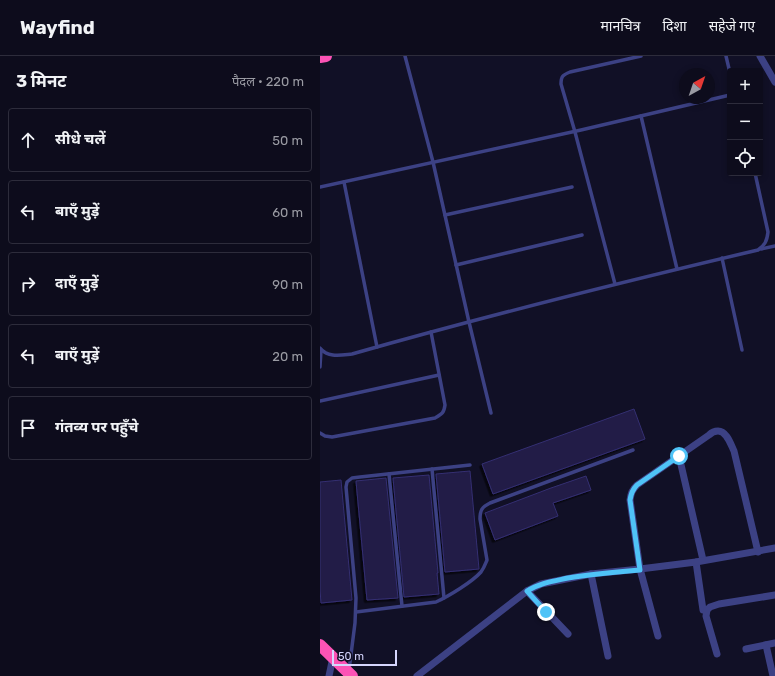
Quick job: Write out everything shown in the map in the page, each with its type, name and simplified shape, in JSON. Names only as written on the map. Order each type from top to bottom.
[{"type":"highway","points":[[320,57],[326,56]]},
{"type":"highway","points":[[320,645],[350,675]]},
{"type":"street","points":[[760,56],[775,82]]},
{"type":"street","points":[[658,636],[640,570],[630,500],[630,494],[637,485],[709,435],[719,431],[725,435],[734,451],[758,552]]},
{"type":"street","points":[[679,456],[700,561],[703,610]]},
{"type":"street","points":[[417,676],[527,591],[540,584],[591,574],[640,570],[758,552],[775,548]]},
{"type":"street","points":[[591,574],[608,656]]},
{"type":"street","points":[[527,591],[568,634]]},
{"type":"street","points":[[717,654],[706,616],[707,610],[710,606],[775,595]]},
{"type":"street","points":[[746,650],[775,643]]},
{"type":"street","points":[[766,645],[773,676]]},
{"type":"street","points":[[328,676],[333,658]]},
{"type":"lane","points":[[405,56],[433,162],[491,413]]},
{"type":"lane","points":[[615,284],[561,84],[561,79],[564,74],[570,72],[640,56]]},
{"type":"lane","points":[[726,56],[729,68]]},
{"type":"lane","points":[[320,187],[575,132],[727,96]]},
{"type":"lane","points":[[641,116],[677,269]]},
{"type":"lane","points":[[756,176],[768,232],[768,240],[764,246],[758,250]]},
{"type":"lane","points":[[344,182],[377,347]]},
{"type":"lane","points":[[445,215],[572,187]]},
{"type":"lane","points":[[456,265],[582,235]]},
{"type":"lane","points":[[320,349],[329,355],[340,356],[352,354],[615,284],[775,246]]},
{"type":"lane","points":[[722,258],[742,350]]},
{"type":"lane","points":[[320,433],[324,436],[332,436],[434,418],[441,414],[445,405],[431,332]]},
{"type":"lane","points":[[320,349],[320,367]]},
{"type":"lane","points":[[320,401],[439,375]]},
{"type":"lane","points":[[356,612],[436,602],[444,598],[475,577],[485,567],[487,560],[480,519],[480,512],[483,507],[633,450]]},
{"type":"lane","points":[[350,675],[356,598],[346,487],[347,482],[352,478],[470,465]]},
{"type":"lane","points":[[432,469],[444,598]]},
{"type":"lane","points":[[389,474],[402,606]]},
{"type":"building","points":[[634,409],[645,439],[493,494],[482,464]]},
{"type":"building","points":[[470,471],[479,569],[445,572],[436,474]]},
{"type":"building","points":[[429,475],[439,594],[404,597],[393,478]]},
{"type":"building","points":[[586,476],[591,490],[553,503],[558,516],[495,540],[485,513]]},
{"type":"building","points":[[386,478],[398,598],[367,600],[356,481]]},
{"type":"building","points":[[341,480],[352,600],[321,603],[320,482]]},
{"type":"route","points":[[546,612],[527,591],[540,584],[553,581],[591,574],[640,570],[630,494],[637,485],[679,456]]}]
